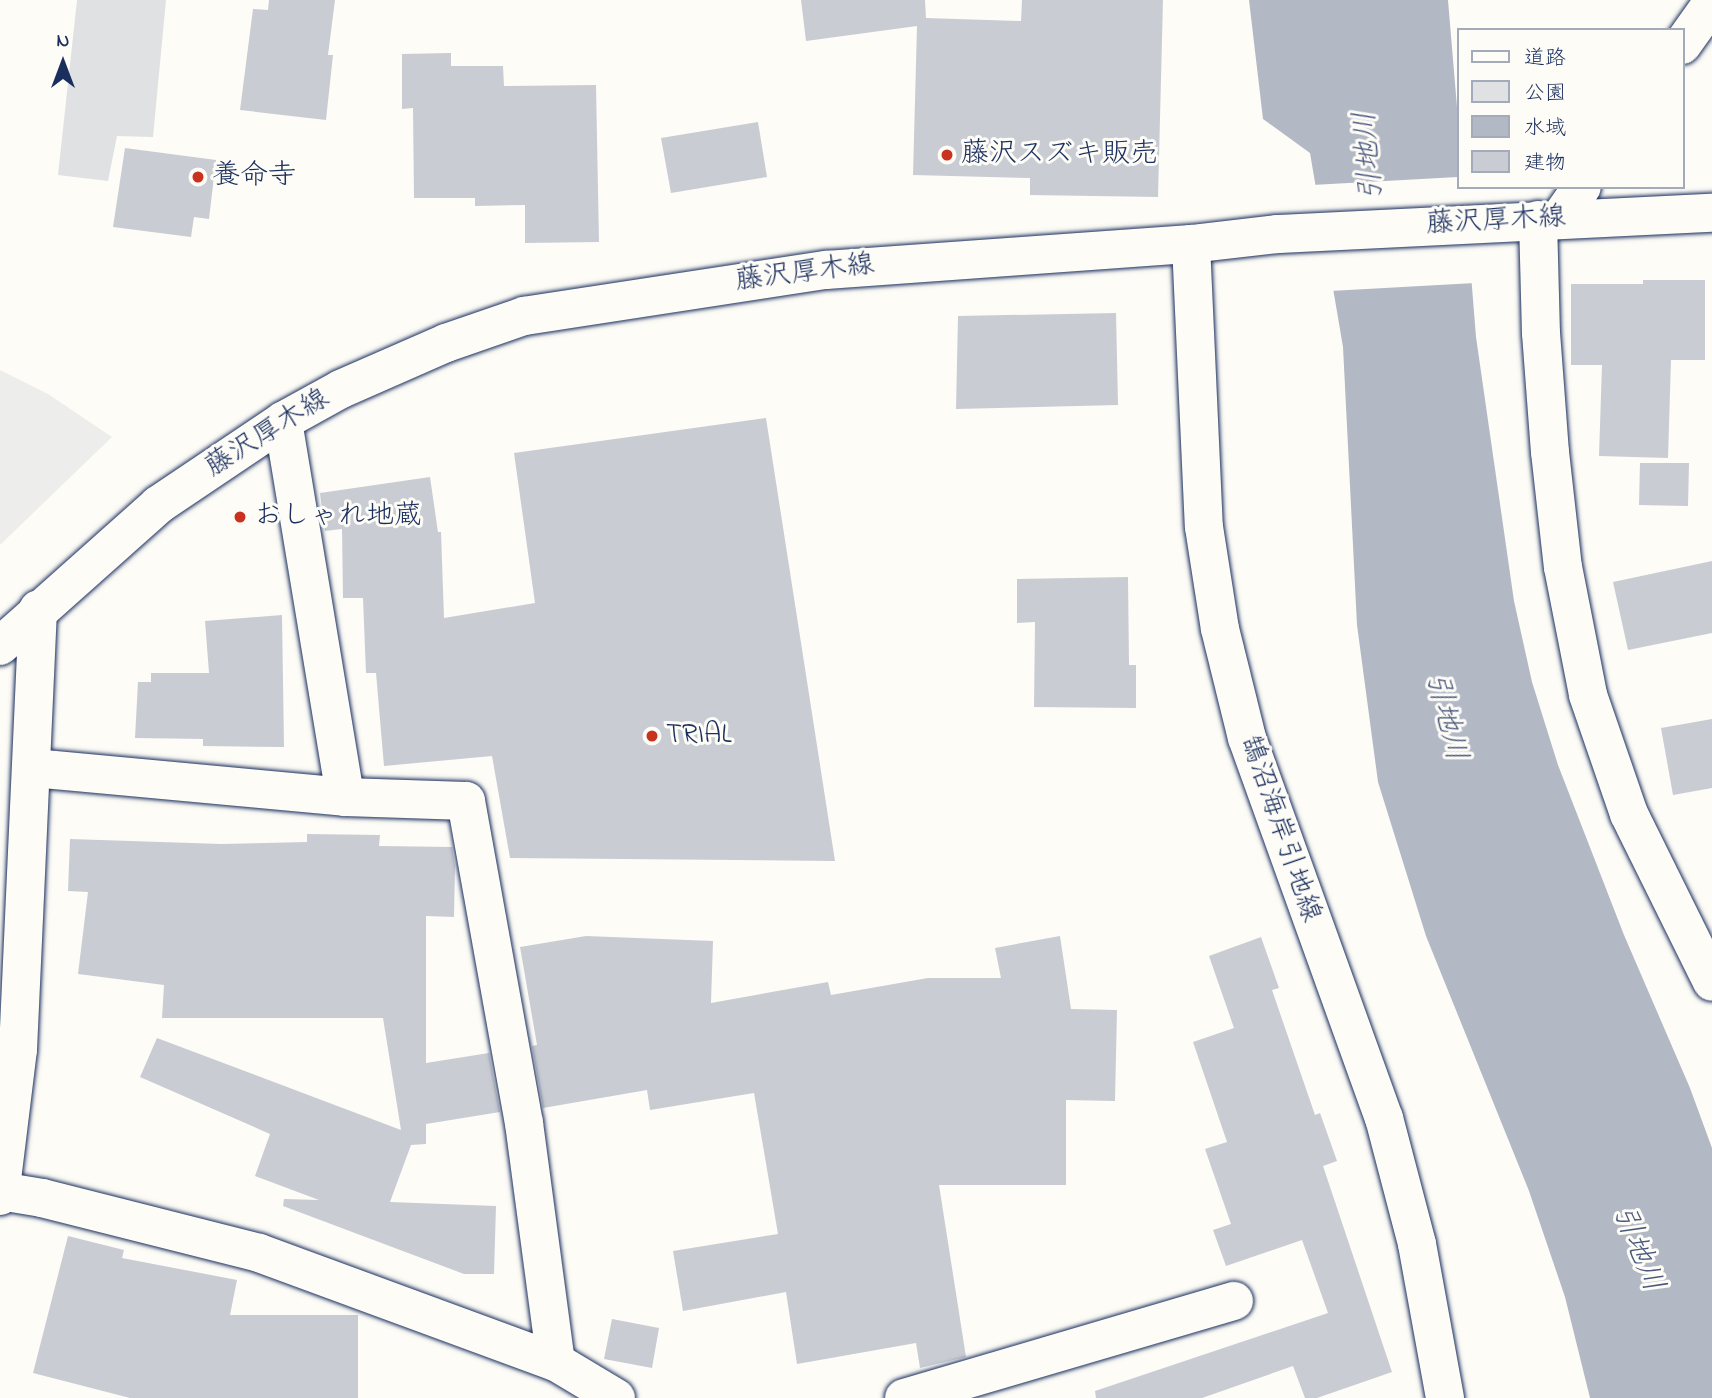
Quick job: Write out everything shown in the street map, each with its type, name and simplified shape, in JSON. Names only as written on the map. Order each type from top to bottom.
[{"type":"street","points":[[1684,42],[1712,3]]},
{"type":"street","points":[[1580,189],[1549,219],[1541,333],[1550,452],[1563,566],[1588,695],[1629,814],[1703,942],[1712,982]]},
{"type":"street","name":"藤沢厚木線","points":[[0,646],[38,609],[158,505],[284,421],[341,389],[446,343],[524,316],[826,270],[1191,244],[1278,234],[1712,213]]},
{"type":"street","name":"鵠沼海岸引地線","points":[[1191,244],[1204,527],[1220,629],[1247,738],[1384,1118],[1423,1268],[1444,1398]]},
{"type":"street","points":[[284,421],[345,797]]},
{"type":"street","points":[[38,609],[33,768],[18,1050],[0,1193],[54,1201],[259,1253],[574,1378],[616,1398]]},
{"type":"street","points":[[33,768],[345,797],[466,801],[524,1124],[574,1378]]},
{"type":"street","points":[[904,1398],[1234,1301]]},
{"type":"shaded area","points":[[0,370],[48,394],[112,437],[0,545]]},
{"type":"green space","points":[[77,0],[166,0],[153,137],[117,136],[108,181],[58,175]]},
{"type":"water","name":"引地川","points":[[1249,0],[1448,0],[1456,95],[1456,189],[1464,189],[1476,337],[1514,601],[1532,682],[1558,765],[1624,935],[1690,1088],[1712,1148],[1712,1398],[1590,1398],[1565,1297],[1529,1191],[1426,936],[1378,782],[1357,625],[1343,347],[1310,153],[1263,119]]},
{"type":"pier","points":[[1456,177],[1456,189],[1467,189],[1475,283],[1330,291],[1312,185]]},
{"type":"building","points":[[269,0],[335,0],[328,55],[333,55],[326,120],[240,110],[253,9],[268,10]]},
{"type":"building","points":[[801,0],[925,0],[926,18],[1021,21],[1022,0],[1163,0],[1158,197],[1030,195],[1030,178],[913,175],[917,26],[806,41]]},
{"type":"building","points":[[451,53],[451,66],[503,66],[504,86],[596,85],[599,242],[525,243],[525,205],[475,206],[475,198],[414,198],[413,108],[402,109],[402,54]]},
{"type":"building","points":[[758,122],[767,177],[671,193],[661,138]]},
{"type":"building","points":[[125,148],[216,160],[209,219],[194,217],[191,237],[113,227]]},
{"type":"building","points":[[1643,280],[1705,280],[1705,360],[1671,360],[1668,458],[1599,456],[1602,365],[1571,365],[1571,284],[1643,284]]},
{"type":"building","points":[[1116,313],[1118,405],[956,409],[958,316]]},
{"type":"building","name":"TRIAL","points":[[766,418],[835,861],[510,858],[492,756],[384,766],[376,673],[366,673],[363,598],[343,598],[342,529],[325,531],[320,493],[430,477],[438,532],[441,532],[444,618],[535,603],[514,453]]},
{"type":"building","points":[[1640,463],[1689,463],[1688,506],[1639,505]]},
{"type":"building","points":[[1712,561],[1712,633],[1628,650],[1613,582]]},
{"type":"building","points":[[1128,577],[1129,665],[1136,665],[1136,708],[1034,707],[1035,622],[1017,623],[1017,579]]},
{"type":"building","points":[[282,615],[284,747],[203,746],[203,739],[135,738],[138,682],[151,682],[151,673],[209,673],[205,621]]},
{"type":"building","points":[[1712,719],[1712,788],[1673,795],[1661,728]]},
{"type":"building","points":[[307,834],[380,835],[379,846],[452,847],[455,866],[454,917],[426,916],[426,1063],[489,1053],[500,1112],[426,1124],[426,1144],[411,1145],[390,1202],[496,1206],[494,1274],[464,1274],[283,1206],[284,1199],[319,1200],[255,1176],[270,1134],[140,1077],[157,1038],[401,1130],[383,1018],[162,1018],[164,985],[78,974],[88,892],[68,891],[70,839],[221,844],[307,842]]},
{"type":"building","points":[[586,936],[713,941],[711,1003],[828,982],[831,995],[928,978],[1001,978],[995,948],[1060,936],[1071,1009],[1117,1010],[1115,1101],[1066,1100],[1066,1185],[939,1185],[966,1357],[920,1368],[916,1343],[797,1364],[786,1292],[683,1311],[673,1251],[778,1234],[754,1093],[650,1110],[647,1090],[543,1108],[532,1046],[537,1045],[520,947]]},
{"type":"building","points":[[1261,937],[1279,988],[1272,990],[1315,1115],[1320,1113],[1337,1161],[1323,1166],[1392,1372],[1317,1398],[1305,1398],[1293,1366],[1202,1398],[1096,1398],[1095,1391],[1328,1313],[1302,1240],[1226,1266],[1213,1230],[1231,1224],[1205,1149],[1227,1142],[1193,1042],[1234,1028],[1209,956]]},
{"type":"building","points":[[68,1236],[124,1250],[122,1258],[237,1280],[230,1315],[358,1315],[358,1398],[130,1398],[33,1373]]},
{"type":"building","points":[[612,1319],[659,1328],[652,1368],[604,1359]]},
{"type":"place","name":"藤沢スズキ販売","points":[[947,155]]},
{"type":"place","name":"養命寺","points":[[198,177]]},
{"type":"place","name":"おしゃれ地蔵","points":[[240,517]]},
{"type":"place","name":"TRIAL","points":[[652,736]]}]
